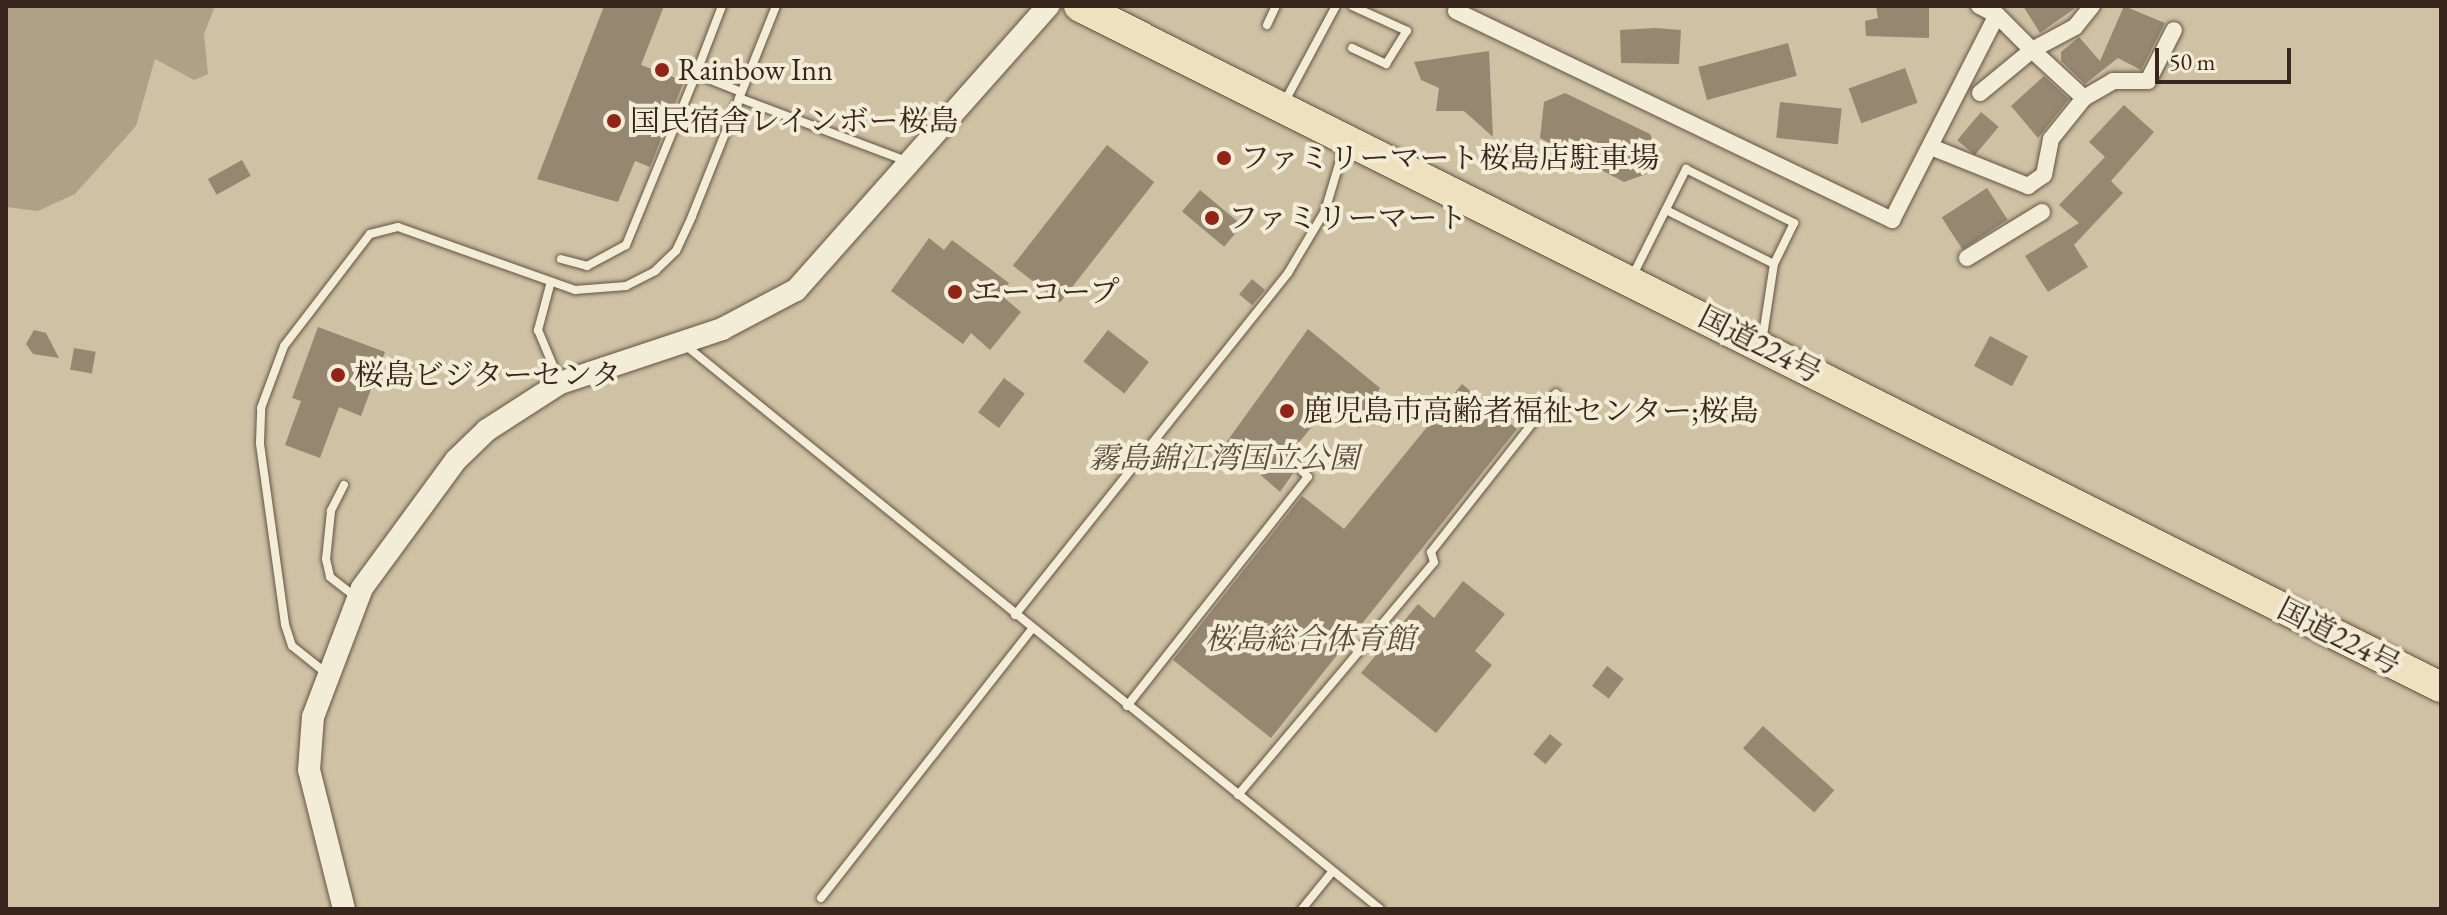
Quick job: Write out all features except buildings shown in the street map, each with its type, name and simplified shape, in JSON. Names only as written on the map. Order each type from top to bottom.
[{"type":"highway","name":"国道224号","points":[[1079,6],[1283,105],[2441,687]]},
{"type":"street","points":[[344,909],[309,770],[327,674],[357,598],[456,460],[487,430],[560,383],[681,342],[796,290],[913,163],[1048,6]]},
{"type":"street","points":[[1451,8],[1478,6]]},
{"type":"street","points":[[1979,6],[1997,15],[2084,98]]},
{"type":"street","points":[[1980,93],[2032,50],[2075,27],[2092,6]]},
{"type":"street","points":[[1451,8],[1892,220],[1997,15]]},
{"type":"street","points":[[2019,185],[2044,175],[2051,139],[2084,98],[2113,81],[2148,81],[2174,30]]},
{"type":"street","points":[[1931,147],[2019,185],[2038,214],[1967,258]]},
{"type":"lane","points":[[561,259],[587,266],[626,245],[722,6]]},
{"type":"lane","points":[[327,674],[292,646],[285,624],[260,443],[261,408],[284,346],[370,234],[398,227],[550,285],[626,286],[676,251],[776,6]]},
{"type":"lane","points":[[1267,25],[1276,6]]},
{"type":"lane","points":[[1283,105],[1336,6]]},
{"type":"lane","points":[[1352,6],[1407,31],[1386,64],[1352,48]]},
{"type":"lane","points":[[696,74],[740,95],[913,163]]},
{"type":"lane","points":[[1015,615],[1288,273],[1325,211],[1346,137]]},
{"type":"lane","points":[[1631,280],[1686,169],[1794,223],[1774,264],[1762,346]]},
{"type":"lane","points":[[1666,210],[1774,264]]},
{"type":"lane","points":[[550,285],[538,330],[560,383]]},
{"type":"lane","points":[[681,342],[1380,909]]},
{"type":"lane","points":[[1238,795],[1434,562],[1431,552],[1556,393]]},
{"type":"lane","points":[[1127,706],[1308,477],[1293,461]]},
{"type":"lane","points":[[344,485],[331,511],[326,559],[330,577],[357,598]]},
{"type":"lane","points":[[821,898],[1032,629]]},
{"type":"lane","points":[[1302,909],[1332,872]]},
{"type":"green space","name":"霧島錦江湾国立公園","points":[[6,6],[2441,6],[2441,909],[6,909]]},
{"type":"shaded area","points":[[6,6],[215,6],[204,34],[208,74],[194,80],[155,59],[136,126],[75,194],[38,211],[6,207]]},
{"type":"place","name":"Rainbow Inn","points":[[662,70]]},
{"type":"place","name":"国民宿舎レインボー桜島","points":[[614,121]]},
{"type":"place","name":"ファミリーマート桜島店駐車場","points":[[1224,158]]},
{"type":"place","name":"ファミリーマート","points":[[1212,218]]},
{"type":"place","name":"エーコープ","points":[[955,292]]},
{"type":"place","name":"桜島ビジターセンタ","points":[[338,375]]},
{"type":"place","name":"鹿児島市高齢者福祉センター;桜島","points":[[1287,411]]},
{"type":"park label","name":"桜島総合体育館","points":[[1310,639]]}]
